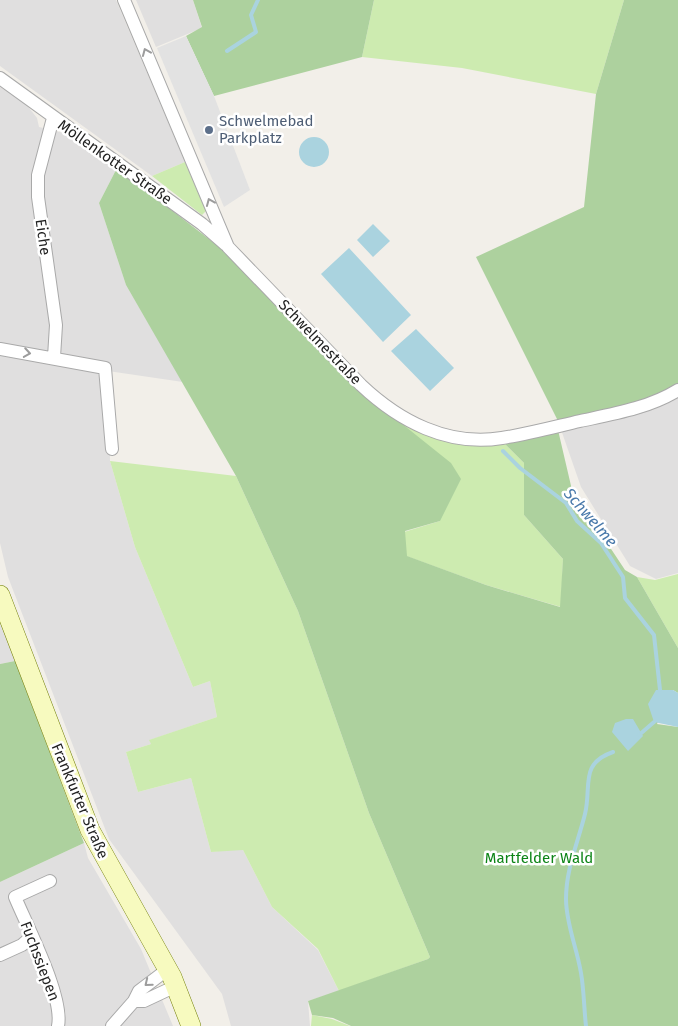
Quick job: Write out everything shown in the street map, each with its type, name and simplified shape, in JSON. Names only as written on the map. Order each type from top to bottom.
[{"type":"main road","name":"Frankfurter Straße","points":[[0,595],[90,830],[106,863],[168,969],[191,1026]]},
{"type":"street","name":"Schwelmestraße","points":[[124,0],[228,247],[376,399],[407,421],[439,434],[473,440],[501,439],[631,410],[678,390]]},
{"type":"street","name":"Möllenkotter Straße","points":[[0,78],[202,224],[228,247]]},
{"type":"street","name":"Eiche","points":[[53,118],[38,175],[38,196],[56,325],[54,357]]},
{"type":"street","points":[[0,349],[54,357],[105,368],[112,449]]},
{"type":"street","name":"Fuchssiepen","points":[[50,881],[15,896],[58,1007],[58,1026]]},
{"type":"street","points":[[0,955],[22,945],[31,937]]},
{"type":"street","points":[[112,1026],[134,1002],[139,991],[168,969]]},
{"type":"street","points":[[134,1002],[144,1001],[176,986]]},
{"type":"shaded area","points":[[0,0],[116,0],[185,162],[152,176],[0,66]]},
{"type":"shaded area","points":[[136,0],[193,0],[202,28],[156,47]]},
{"type":"shaded area","name":"Schwelmebad Parkplatz","points":[[186,36],[214,96],[250,190],[224,207],[157,48]]},
{"type":"shaded area","points":[[0,87],[26,104],[37,118],[39,127],[64,133],[117,168],[99,203],[126,285],[183,382],[108,371],[110,461],[135,547],[193,687],[210,681],[217,717],[150,740],[151,744],[126,752],[138,792],[191,778],[211,852],[242,848],[272,907],[318,950],[339,991],[308,1001],[310,1026],[231,1026],[222,994],[109,839],[8,577],[0,543]]},
{"type":"shaded area","points":[[678,385],[678,573],[656,579],[630,566],[581,487],[558,421]]},
{"type":"shaded area","points":[[0,624],[15,661],[0,664]]},
{"type":"shaded area","points":[[84,843],[88,858],[141,949],[173,1026],[0,1026],[0,882]]},
{"type":"green space","points":[[193,0],[374,0],[362,57],[214,96],[186,36],[202,27]]},
{"type":"green space","points":[[374,0],[624,0],[596,94],[462,68],[362,57]]},
{"type":"green space","points":[[624,0],[678,0],[678,385],[630,405],[558,421],[476,257],[584,207],[596,94]]},
{"type":"green space","points":[[185,162],[206,211],[202,215],[152,176]]},
{"type":"green space","name":"Martfelder Wald","points":[[117,168],[227,253],[396,419],[451,463],[461,479],[440,521],[405,531],[407,556],[486,585],[560,607],[563,559],[524,515],[524,463],[503,442],[558,430],[572,490],[625,570],[637,577],[678,648],[678,693],[673,690],[657,724],[678,727],[678,1026],[351,1026],[333,1018],[312,1015],[308,1001],[430,957],[369,813],[298,611],[236,476],[126,285],[99,203]]},
{"type":"green space","points":[[396,419],[503,442],[524,463],[524,515],[563,559],[561,607],[486,585],[406,556],[404,532],[440,521]]},
{"type":"green space","points":[[110,461],[236,476],[298,611],[369,813],[430,957],[428,959],[339,991],[318,949],[272,907],[243,850],[211,852],[191,778],[138,792],[126,752],[151,744],[149,740],[217,717],[210,681],[193,687],[135,547]]},
{"type":"green space","points":[[678,574],[678,648],[637,577],[655,580]]},
{"type":"green space","points":[[15,661],[84,843],[0,882],[0,664]]},
{"type":"green space","points":[[312,1015],[332,1019],[350,1026],[311,1026]]},
{"type":"water","points":[[314,137],[320,138],[328,146],[328,158],[320,166],[314,167],[308,166],[300,158],[299,152],[300,146],[308,138]]},
{"type":"water","points":[[373,224],[390,241],[373,257],[357,240]]},
{"type":"water","points":[[349,248],[411,315],[383,342],[321,274]]},
{"type":"water","points":[[416,329],[454,368],[430,391],[391,351]]},
{"type":"water","points":[[656,690],[673,690],[678,693],[678,727],[654,722],[648,704]]},
{"type":"water","points":[[626,719],[633,719],[643,736],[628,751],[612,732],[615,723]]},
{"type":"waterway","name":"Schwelme","points":[[227,51],[256,32],[251,15],[258,0]]},
{"type":"waterway","name":"Schwelme","points":[[503,451],[520,468],[566,503],[577,521],[601,543],[623,577],[625,598],[654,635],[660,690]]},
{"type":"waterway","points":[[639,735],[654,722]]},
{"type":"waterway","points":[[586,1026],[581,973],[566,908],[567,888],[570,866],[585,814],[591,769],[602,757],[613,752]]},
{"type":"place","name":"Schwelmebad Parkplatz","points":[[209,130]]}]
